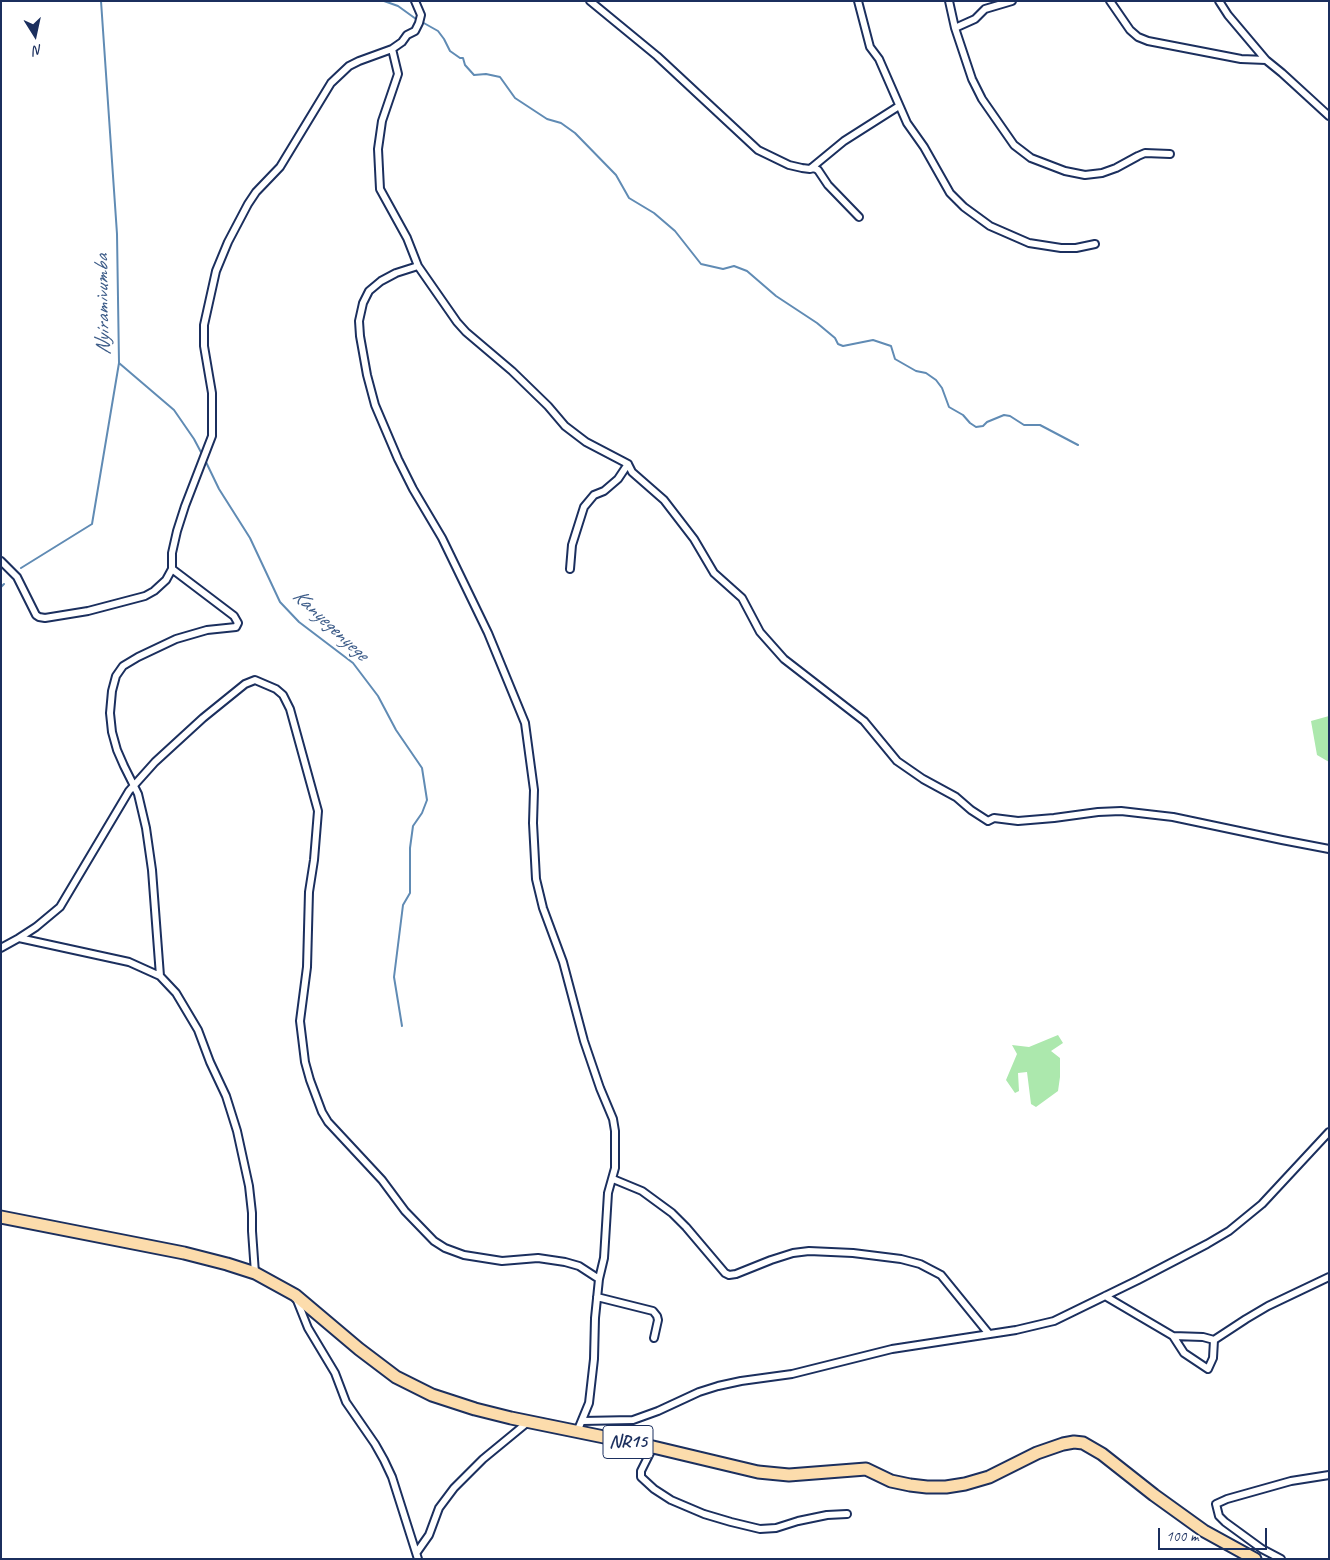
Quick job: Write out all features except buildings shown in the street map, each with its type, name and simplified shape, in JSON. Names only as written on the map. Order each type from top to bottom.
[{"type":"highway","name":"NR15","points":[[1,1217],[184,1253],[255,1273],[295,1295],[380,1365],[415,1387],[432,1395],[475,1409],[528,1422],[758,1472],[789,1475],[866,1469],[891,1481],[928,1487],[946,1487],[1005,1471],[1037,1453],[1063,1444],[1083,1443],[1102,1454],[1204,1531],[1255,1559]]},
{"type":"street","points":[[1,561],[16,577],[36,615],[45,618],[88,611],[145,596],[160,587],[172,569],[172,552],[177,531],[212,436],[212,393],[203,335],[216,271],[228,242],[248,204],[256,192],[280,167],[331,83],[354,63],[392,49],[414,31],[421,15],[415,1]]},
{"type":"street","points":[[590,1],[657,56],[758,150],[789,165],[818,170],[835,192],[859,217]]},
{"type":"street","points":[[858,1],[870,47],[879,59],[907,123],[924,147],[950,192],[964,207],[990,226],[1029,243],[1061,248],[1076,248],[1095,244]]},
{"type":"street","points":[[949,1],[972,79],[982,99],[1014,145],[1031,158],[1065,171],[1085,175],[1102,173],[1116,168],[1145,153],[1170,154]]},
{"type":"street","points":[[956,28],[975,19],[985,9],[1012,1]]},
{"type":"street","points":[[1110,1],[1130,30],[1138,37],[1148,41],[1241,59],[1266,60]]},
{"type":"street","points":[[1219,1],[1228,15],[1266,60],[1329,116]]},
{"type":"street","points":[[392,49],[398,74],[382,121],[378,140],[380,189],[407,238],[418,266],[457,322],[512,371],[566,426],[586,442],[628,464],[632,472],[664,500],[676,514],[694,539],[714,573],[742,598],[760,632],[784,659],[864,721],[897,761],[924,780],[956,797],[988,821],[994,818],[1018,821],[1098,812],[1130,812],[1173,817],[1329,849]]},
{"type":"street","points":[[810,169],[844,141],[899,106]]},
{"type":"street","points":[[418,266],[396,273],[381,281],[369,291],[363,303],[359,320],[367,375],[375,405],[398,459],[442,538],[488,633],[525,723],[534,790],[533,823],[536,879],[543,908],[563,962],[584,1041],[613,1120],[615,1144],[613,1179],[608,1193],[604,1258],[597,1297],[592,1377],[589,1403],[577,1432]]},
{"type":"street","points":[[570,569],[572,545],[584,507],[594,496],[618,479],[628,464]]},
{"type":"street","points":[[160,976],[152,870],[142,805],[117,750],[112,732],[110,713],[116,676],[124,666],[138,657],[176,639],[207,630],[236,627],[238,623],[234,616],[172,569]]},
{"type":"street","points":[[1,948],[36,927],[60,907],[134,786],[162,756],[203,718],[251,680],[260,681],[279,691],[290,709],[318,811],[309,892],[307,967],[300,1021],[305,1062],[322,1112],[328,1122],[382,1180],[405,1210],[434,1242],[464,1255],[502,1261],[538,1258],[565,1262],[579,1266],[599,1279]]},
{"type":"street","points":[[19,938],[129,962],[160,976],[176,993],[198,1030],[231,1110],[249,1186],[255,1273]]},
{"type":"street","points":[[582,1421],[633,1420],[718,1386],[792,1374],[892,1349],[1016,1330],[1054,1320],[1106,1296],[1229,1231],[1262,1204],[1329,1132]]},
{"type":"street","points":[[613,1179],[642,1191],[672,1213],[728,1275],[736,1274],[771,1260],[810,1251],[854,1253],[901,1259],[920,1264],[942,1275],[989,1334]]},
{"type":"street","points":[[1173,1336],[1191,1336],[1214,1340],[1261,1310],[1329,1278]]},
{"type":"street","points":[[295,1295],[308,1328],[335,1372],[346,1402],[375,1444],[392,1477],[417,1556]]},
{"type":"street","points":[[1106,1296],[1173,1336],[1184,1353],[1208,1369],[1214,1358],[1214,1340]]},
{"type":"street","points":[[597,1297],[653,1311],[658,1316],[654,1338]]},
{"type":"street","points":[[417,1556],[429,1536],[439,1508],[454,1488],[483,1458],[528,1422]]},
{"type":"street","points":[[653,1448],[640,1471],[641,1477],[654,1489],[671,1500],[704,1514],[760,1529],[776,1528],[827,1514],[847,1514]]},
{"type":"street","points":[[1281,1559],[1262,1549],[1225,1522],[1219,1516],[1216,1504],[1227,1499],[1291,1481],[1329,1475]]},
{"type":"green space","points":[[1329,716],[1329,762],[1317,755],[1311,721]]},
{"type":"green space","points":[[1058,1035],[1063,1043],[1051,1051],[1060,1058],[1058,1091],[1036,1107],[1031,1104],[1027,1072],[1018,1073],[1019,1091],[1015,1093],[1006,1080],[1017,1054],[1012,1045],[1029,1047]]},
{"type":"waterway","name":"Nyiramivumba","points":[[21,568],[92,524],[119,363],[117,234],[101,1]]},
{"type":"waterway","points":[[384,1],[398,6],[416,19]]},
{"type":"waterway","points":[[422,22],[438,31],[450,51],[463,58],[465,65],[474,75],[486,74],[500,77],[515,98],[547,119],[561,123],[575,133],[616,175],[629,198],[654,213],[675,231],[701,264],[723,269],[734,266],[747,271],[776,296],[817,323],[835,338],[838,344],[843,346],[873,340],[891,346],[895,359],[916,371],[926,373],[936,380],[942,388],[949,407],[963,415],[976,427],[983,426],[987,422],[1004,415],[1010,416],[1024,425],[1040,425],[1078,445]]},
{"type":"waterway","name":"Kanyegenyege","points":[[119,363],[174,410],[203,456]]},
{"type":"waterway","name":"Kanyegenyege","points":[[205,460],[219,489],[250,538],[280,602],[299,622],[353,663],[378,696],[396,730],[422,768],[427,800],[422,813],[413,826],[410,848],[410,893],[403,905],[394,977],[402,1026]]},
{"type":"waterway","name":"Nyiramivumba","points":[[1,587],[4,584]]}]
